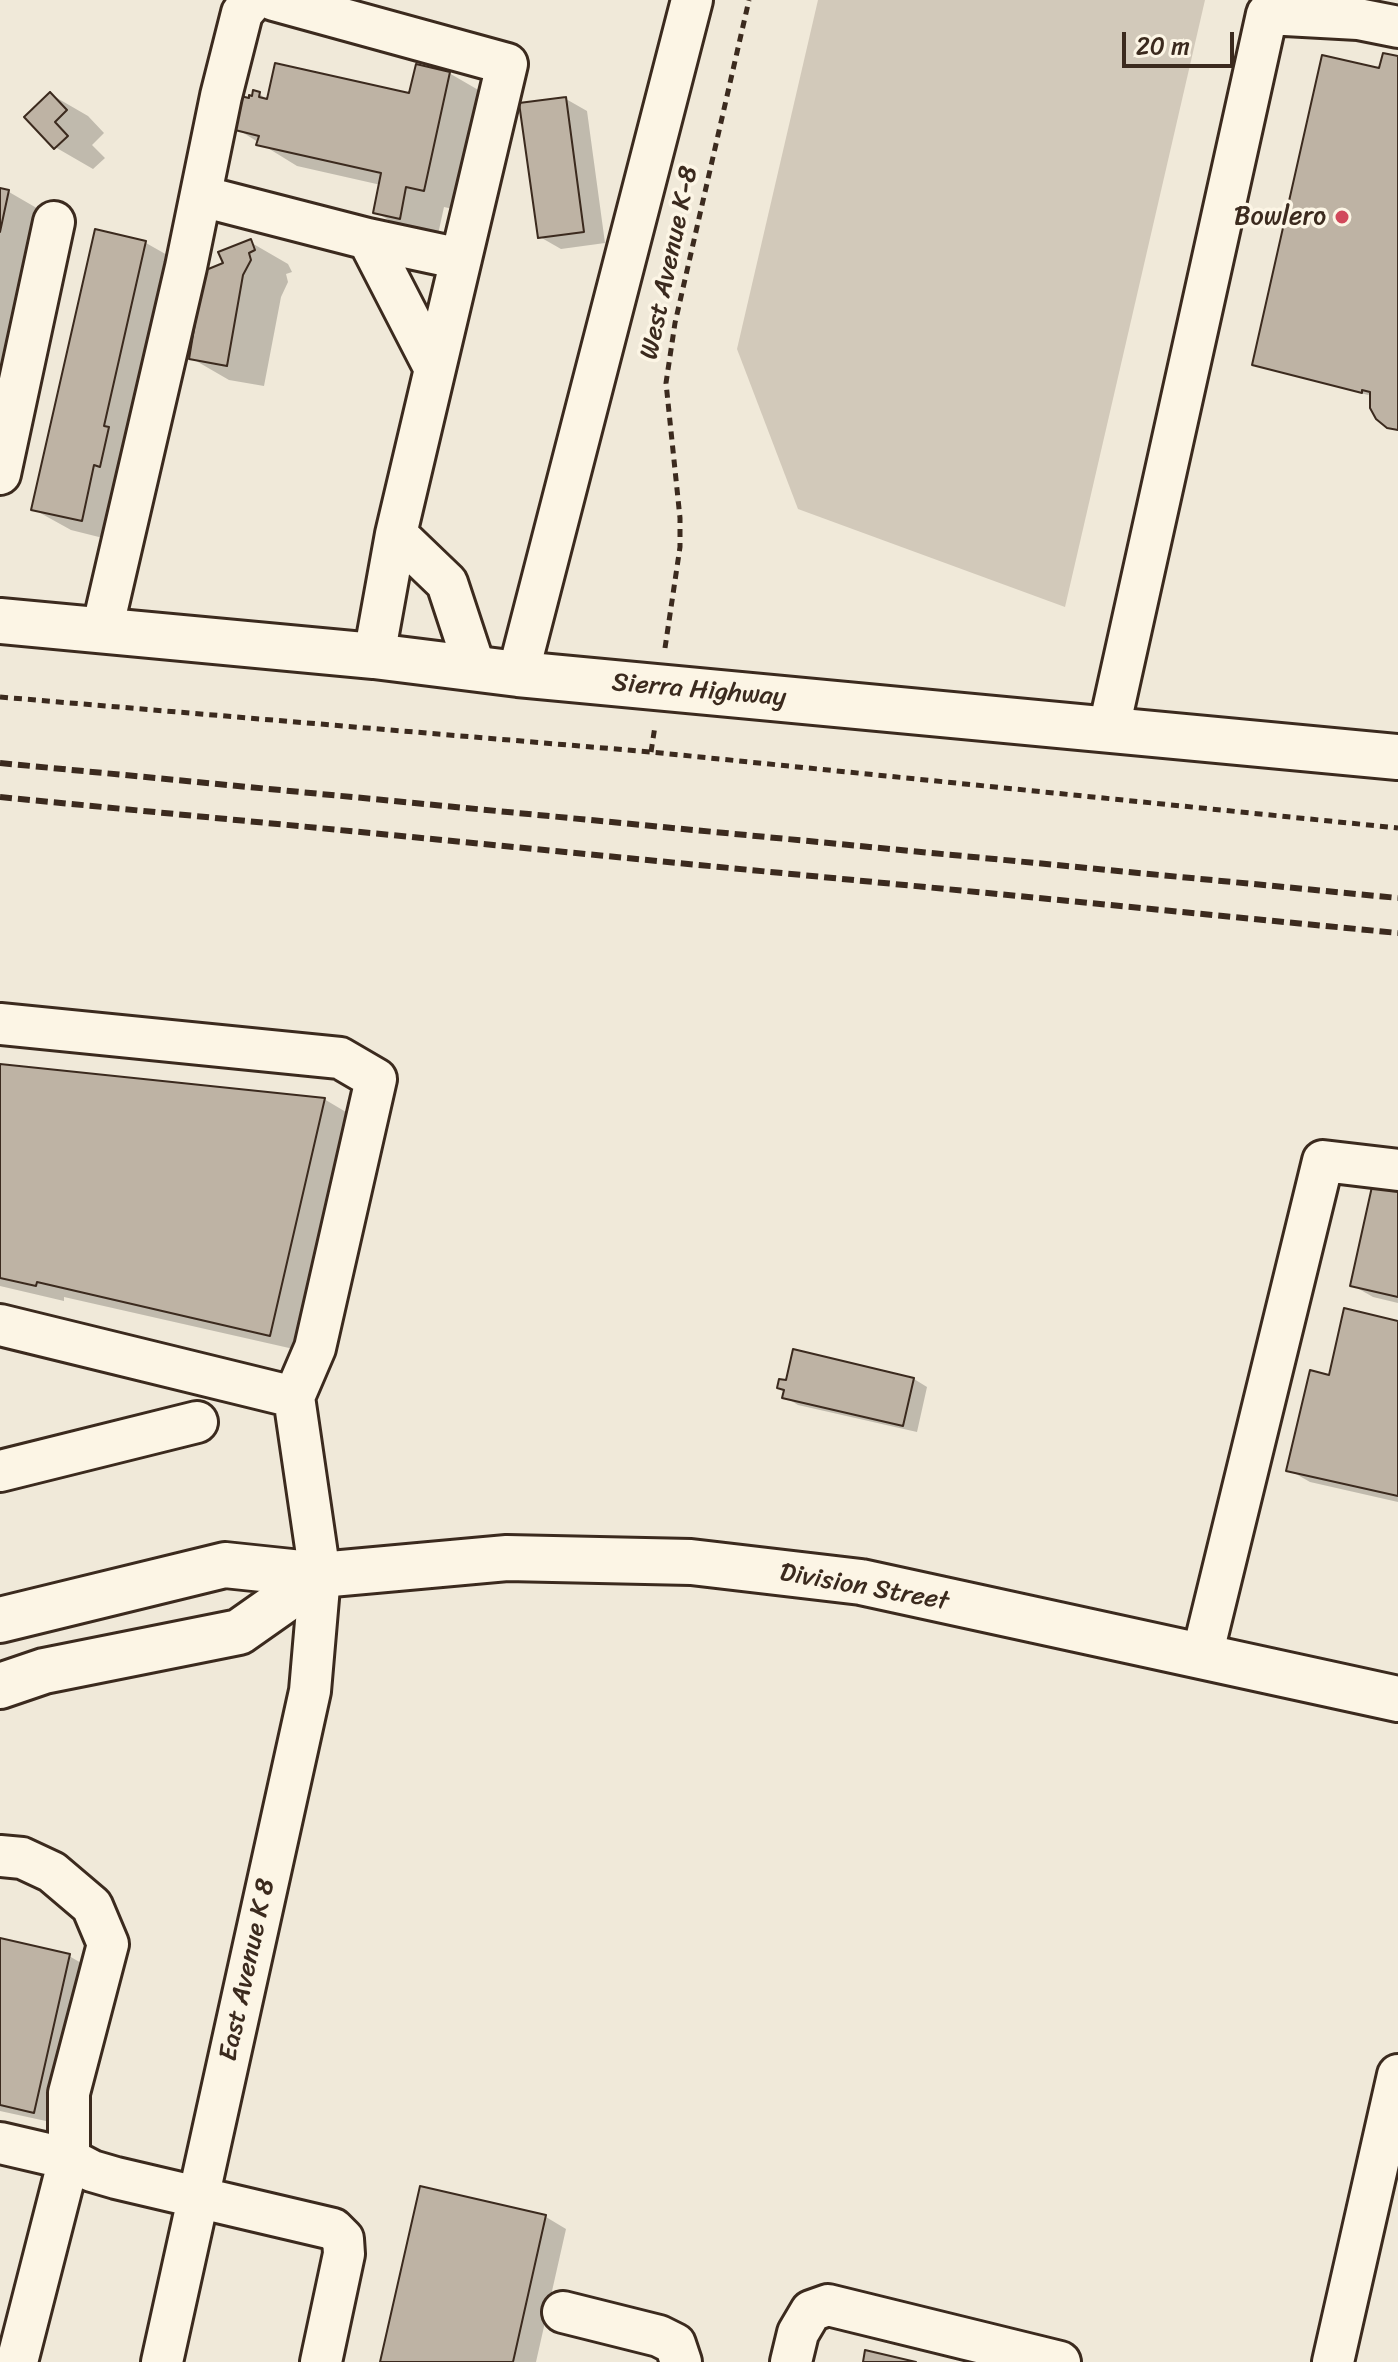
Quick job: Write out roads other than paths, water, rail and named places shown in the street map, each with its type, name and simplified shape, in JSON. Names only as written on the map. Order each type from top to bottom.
[{"type":"main road","name":"Sierra Highway","points":[[0,621],[374,656],[518,674],[1398,757]]},
{"type":"main road","name":"Division Street","points":[[0,1620],[225,1565],[320,1575],[507,1558],[691,1562],[861,1582],[1398,1699]]},
{"type":"main road","points":[[0,1686],[44,1671],[239,1632],[320,1575]]},
{"type":"street","points":[[102,630],[242,13],[253,0]]},
{"type":"street","points":[[274,0],[507,64],[396,534],[374,656]]},
{"type":"street","points":[[518,674],[692,0]]},
{"type":"street","points":[[1109,728],[1267,14],[1358,19],[1398,27]]},
{"type":"street","points":[[201,196],[368,239],[461,259]]},
{"type":"street","points":[[0,474],[54,222]]},
{"type":"street","points":[[368,239],[435,369]]},
{"type":"street","points":[[396,534],[447,583],[475,668]]},
{"type":"street","points":[[0,1024],[340,1058],[376,1079],[315,1348],[294,1397],[0,1325]]},
{"type":"street","points":[[1202,1656],[1323,1161],[1398,1170]]},
{"type":"street","name":"East Avenue K 8","points":[[162,2362],[310,1691],[320,1575],[294,1397]]},
{"type":"street","points":[[0,1471],[197,1422]]},
{"type":"street","points":[[0,1856],[22,1858],[52,1872],[92,1906],[108,1944],[69,2093],[69,2159],[17,2362]]},
{"type":"street","points":[[1336,2361],[1389,2154],[1396,2090]]},
{"type":"street","points":[[0,2143],[69,2159],[92,2171],[333,2229],[343,2239],[344,2254],[321,2362]]},
{"type":"street","points":[[791,2362],[798,2333],[811,2311],[828,2305],[1060,2362]]},
{"type":"street","points":[[563,2312],[659,2336],[675,2344],[681,2362]]},
{"type":"railway","points":[[0,763],[1398,898]]},
{"type":"railway","points":[[0,797],[1398,933]]},
{"type":"place","name":"Bowlero","points":[[1342,217]]}]
